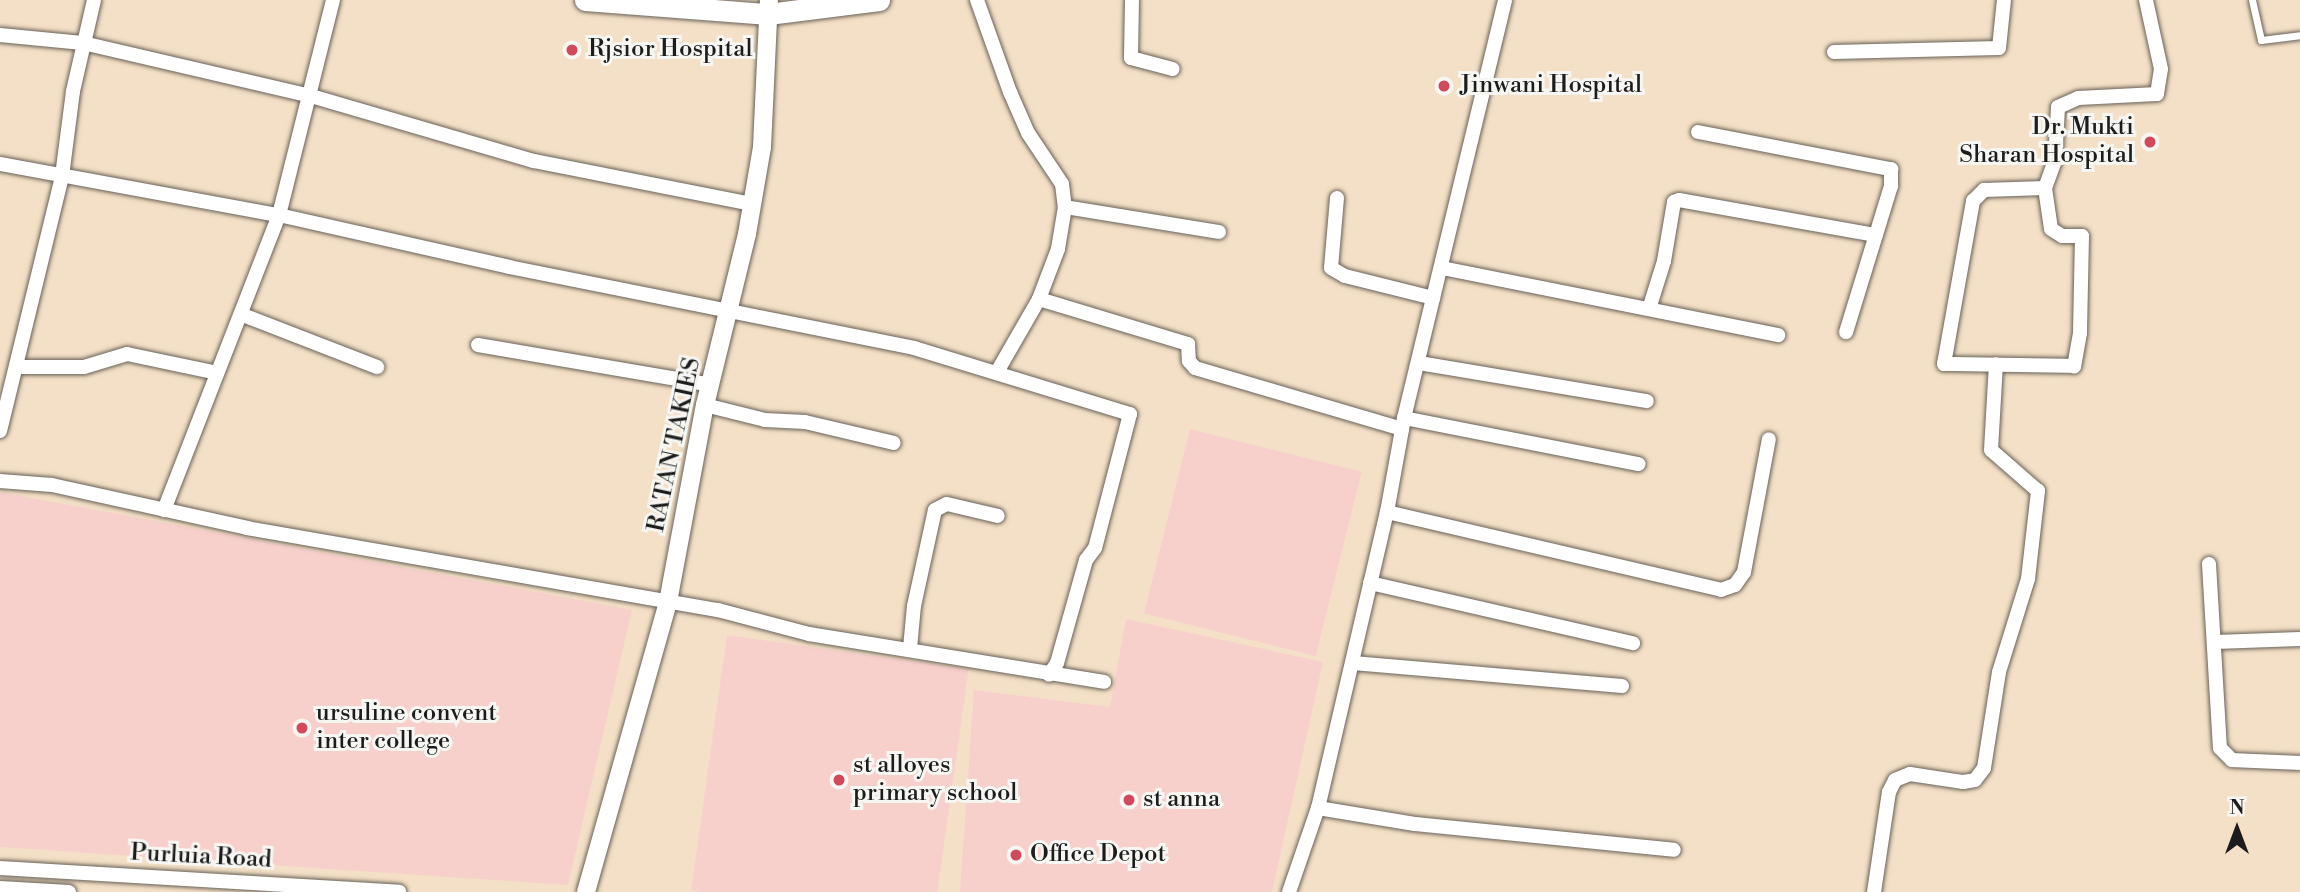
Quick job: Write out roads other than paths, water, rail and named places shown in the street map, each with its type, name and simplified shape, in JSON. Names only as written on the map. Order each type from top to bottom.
[{"type":"main road","points":[[585,0],[768,7],[879,0]]},
{"type":"street","points":[[0,431],[18,367],[26,309],[62,176],[83,43],[94,0]]},
{"type":"street","points":[[164,510],[243,314],[279,215],[312,96],[332,0]]},
{"type":"street","points":[[977,0],[1024,123],[1062,184],[1065,206],[1058,249],[1039,299],[997,372]]},
{"type":"street","points":[[1132,0],[1131,58],[1173,69]]},
{"type":"street","points":[[1289,892],[1318,808],[1387,512],[1403,424],[1505,0]]},
{"type":"street","points":[[1834,52],[1999,48],[2004,0]]},
{"type":"street","points":[[2045,188],[1984,190],[1973,201],[1944,364],[2074,366],[2080,333],[2082,236],[2062,236],[2051,229],[2045,188],[2055,161],[2058,107],[2078,98],[2157,94],[2161,69],[2146,0]]},
{"type":"street","name":"RATAN TAKIES","points":[[586,892],[668,602],[705,405],[730,311],[762,147],[768,7]]},
{"type":"street","points":[[0,35],[83,43],[312,96],[534,161],[752,204]]},
{"type":"street","points":[[1698,132],[1891,169],[1876,235],[1846,332]]},
{"type":"street","points":[[0,164],[279,215],[914,348],[1130,414],[1095,548],[1086,560],[1057,663],[1049,674]]},
{"type":"street","points":[[1337,198],[1331,268],[1345,276],[1433,298]]},
{"type":"street","points":[[1648,309],[1664,261],[1674,202],[1679,200],[1876,235]]},
{"type":"street","points":[[1065,206],[1219,232]]},
{"type":"street","points":[[1442,268],[1778,335]]},
{"type":"street","points":[[1039,299],[1072,312],[1183,341],[1190,347],[1189,360],[1195,368],[1403,424],[1639,464]]},
{"type":"street","points":[[243,314],[377,367]]},
{"type":"street","points":[[478,345],[711,385]]},
{"type":"street","points":[[18,367],[84,367],[127,354],[217,373]]},
{"type":"street","points":[[1419,363],[1647,401]]},
{"type":"street","points":[[1874,892],[1889,792],[1895,780],[1910,774],[1963,782],[1975,780],[1984,768],[1999,672],[2028,579],[2038,491],[1991,450],[1996,364]]},
{"type":"street","points":[[705,405],[765,420],[806,422],[894,443]]},
{"type":"street","points":[[1387,512],[1721,590],[1735,585],[1744,572],[1769,439]]},
{"type":"street","points":[[0,481],[52,485],[164,510],[668,602],[809,634],[910,648],[1104,682]]},
{"type":"street","points":[[910,648],[914,606],[935,510],[947,504],[998,516]]},
{"type":"street","points":[[2209,564],[2220,748],[2232,760],[2300,763]]},
{"type":"street","points":[[1370,583],[1633,643]]},
{"type":"street","points":[[2215,642],[2300,639]]},
{"type":"street","points":[[1353,663],[1622,686]]},
{"type":"street","points":[[1318,808],[1415,824],[1674,850]]},
{"type":"street","name":"Purluia Road","points":[[0,868],[399,892]]},
{"type":"street","points":[[0,888],[69,892]]},
{"type":"lane","points":[[2252,0],[2261,40],[2300,35]]},
{"type":"place","name":"Rjsior Hospital","points":[[572,50]]},
{"type":"place","name":"Jinwani Hospital","points":[[1444,86]]},
{"type":"place","name":"Dr. Mukti Sharan Hospital","points":[[2150,142]]},
{"type":"place","name":"ursuline convent inter college","points":[[302,728]]},
{"type":"place","name":"st alloyes primary school","points":[[839,780]]},
{"type":"place","name":"st anna","points":[[1129,800]]},
{"type":"place","name":"Office Depot","points":[[1016,855]]}]
